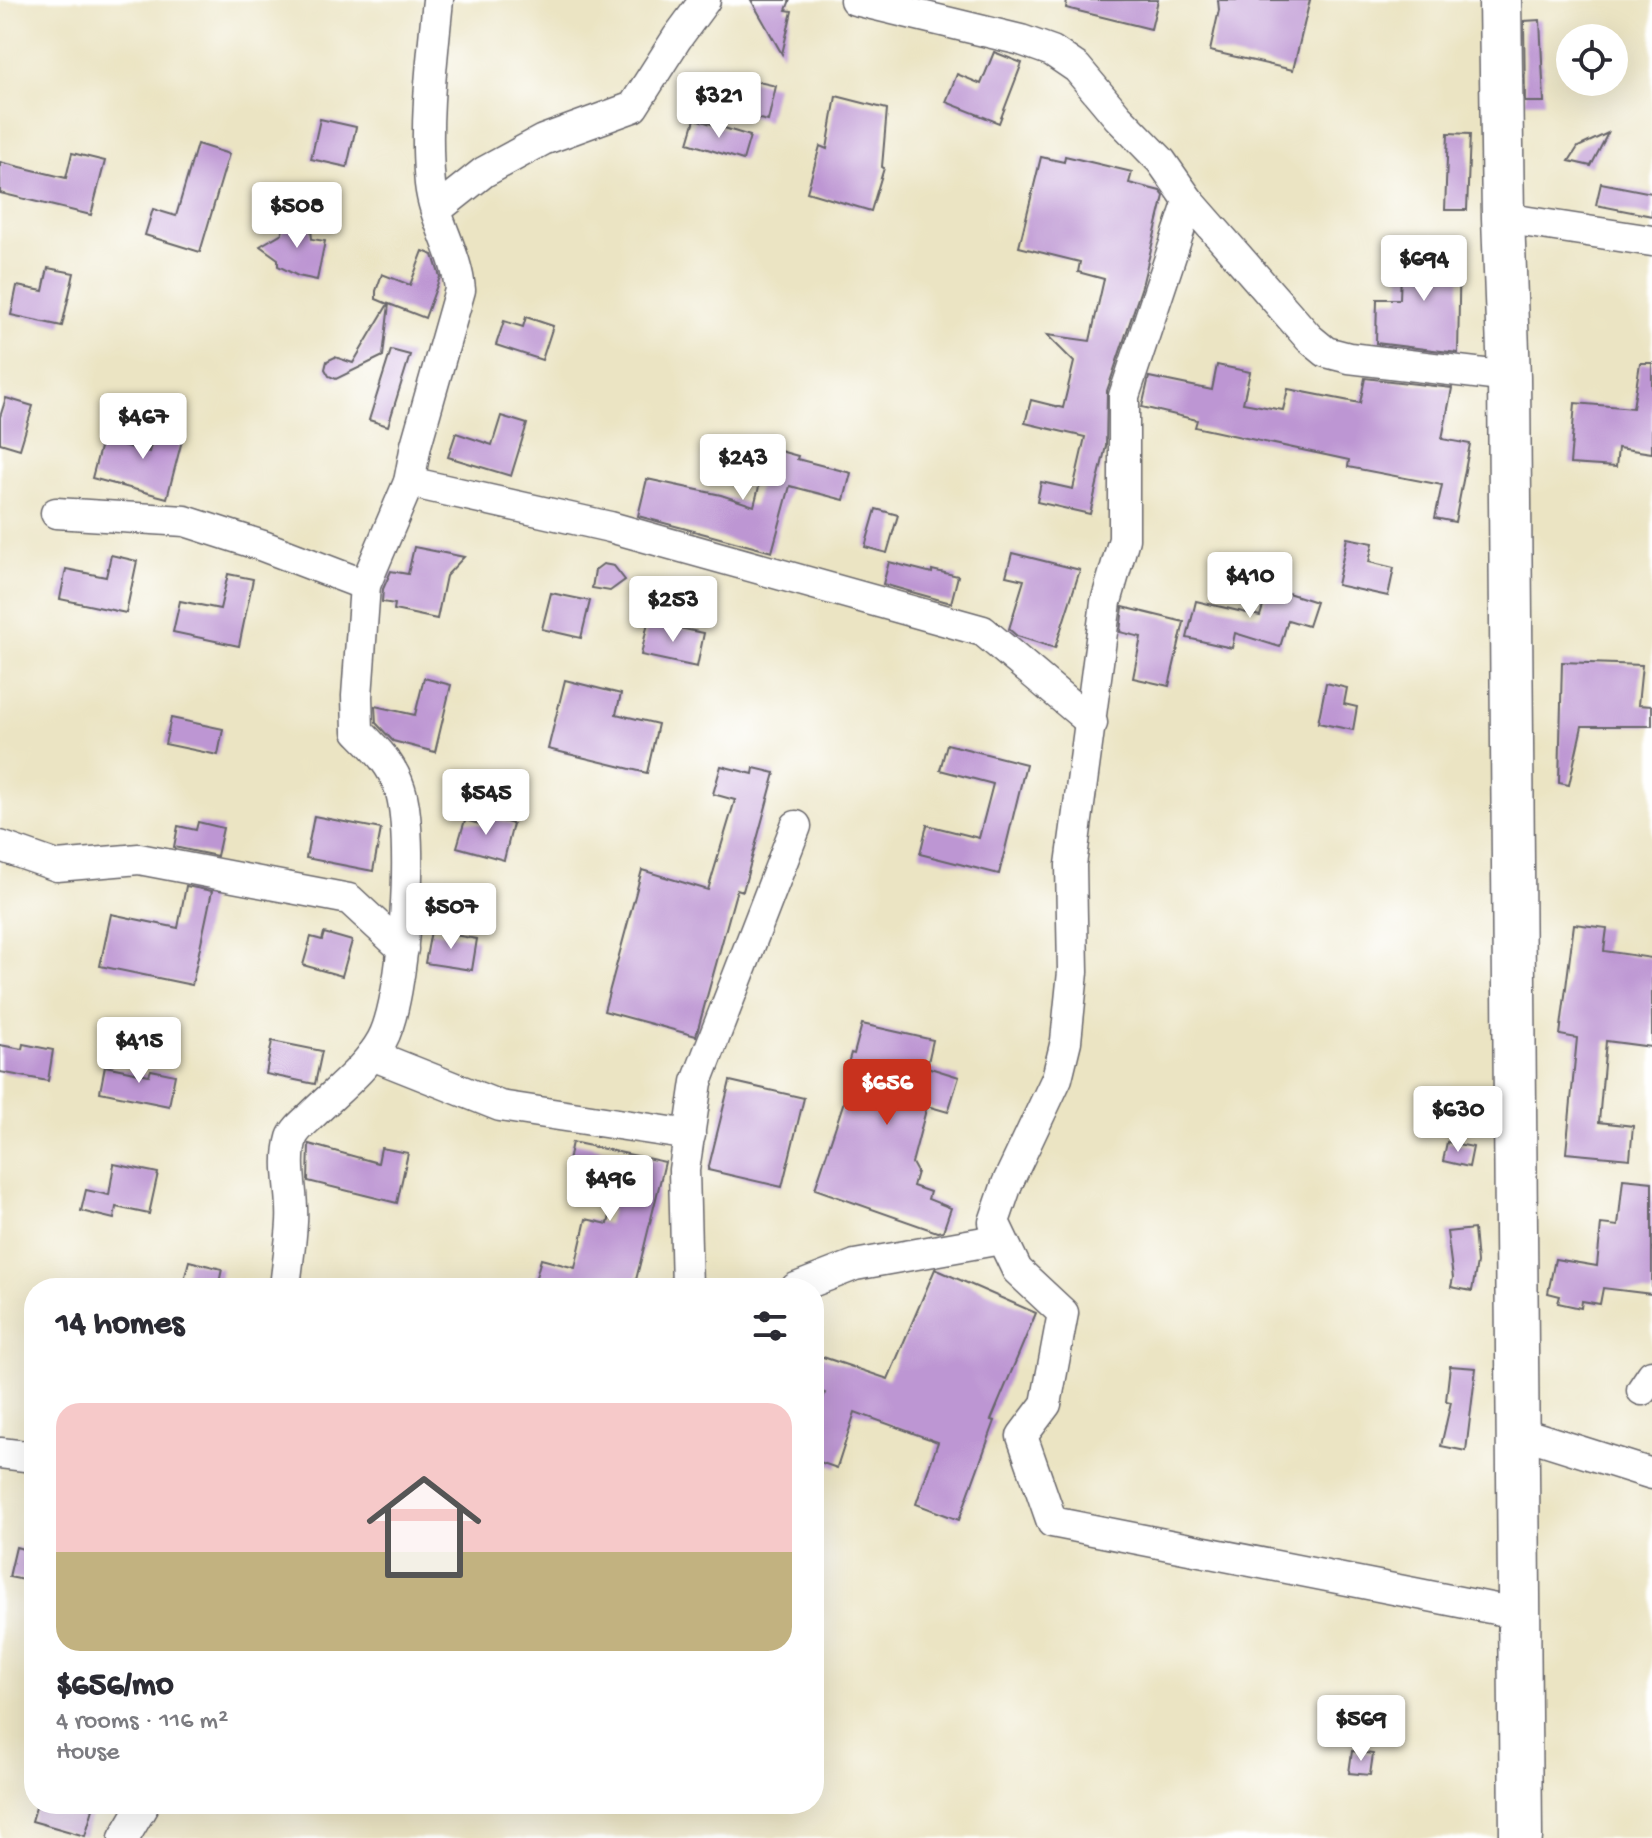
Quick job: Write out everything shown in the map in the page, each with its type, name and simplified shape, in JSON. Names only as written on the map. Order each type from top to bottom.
[{"type":"main road","points":[[1500,0],[1509,377],[1525,1832]]},
{"type":"street","points":[[286,1278],[293,1221],[289,1163],[293,1135],[372,1055],[383,1039],[390,1020],[403,949],[406,842],[402,793],[395,774],[382,754],[358,731],[357,696],[365,585],[409,482],[416,445],[460,290],[458,273],[436,210],[431,185],[431,65],[438,0]]},
{"type":"street","points":[[436,210],[484,172],[543,140],[633,107],[705,0]]},
{"type":"street","points":[[855,0],[1021,40],[1052,51],[1077,68],[1118,117],[1161,161],[1189,201],[1309,338],[1326,352],[1349,358],[1509,377]]},
{"type":"street","points":[[1189,201],[1124,396],[1124,539],[1106,602],[1071,865],[1073,972],[1066,1041],[1057,1078],[1007,1184],[994,1222],[1017,1270],[1063,1313],[1046,1404],[1022,1436],[1052,1522],[1521,1614]]},
{"type":"street","points":[[1503,218],[1652,241]]},
{"type":"street","points":[[409,482],[610,527],[983,631],[1092,723]]},
{"type":"street","points":[[56,513],[185,521],[263,546],[365,585]]},
{"type":"street","points":[[687,1278],[684,1170],[697,1082],[796,826]]},
{"type":"street","points":[[0,846],[57,866],[139,859],[349,899],[403,949]]},
{"type":"street","points":[[372,1055],[500,1106],[690,1135]]},
{"type":"street","points":[[822,1278],[855,1265],[1001,1239]]},
{"type":"street","points":[[1519,1432],[1652,1474]]},
{"type":"street","points":[[0,1453],[24,1456]]},
{"type":"street","points":[[124,1838],[138,1814]]},
{"type":"building","points":[[751,0],[790,0],[786,10],[792,11],[782,54]]},
{"type":"building","points":[[1067,0],[1158,0],[1151,29],[1066,8]]},
{"type":"building","points":[[1218,0],[1310,0],[1293,70],[1210,51],[1219,10]]},
{"type":"building","points":[[1540,20],[1544,102],[1525,102],[1524,21]]},
{"type":"building","points":[[994,52],[1022,63],[999,123],[946,102],[957,74],[981,84]]},
{"type":"building","points":[[750,80],[776,86],[768,121],[742,115]]},
{"type":"building","points":[[836,96],[887,109],[884,168],[871,211],[807,192],[820,146],[827,149]]},
{"type":"building","points":[[320,119],[356,127],[347,167],[311,159]]},
{"type":"building","points":[[695,119],[750,136],[743,160],[688,143]]},
{"type":"building","points":[[1448,133],[1470,134],[1467,210],[1445,210]]},
{"type":"building","points":[[1608,133],[1591,166],[1569,161],[1578,147]]},
{"type":"building","points":[[197,144],[229,154],[200,252],[145,235],[153,209],[176,216]]},
{"type":"building","points":[[72,153],[105,161],[91,215],[0,193],[0,162],[66,178]]},
{"type":"building","points":[[1065,156],[1132,172],[1129,183],[1160,191],[1164,196],[1142,286],[1107,391],[1106,446],[1090,514],[1037,502],[1041,482],[1073,489],[1085,437],[1025,423],[1031,400],[1063,408],[1074,362],[1047,335],[1090,341],[1104,279],[1078,272],[1080,262],[1019,247],[1041,157],[1064,162]]},
{"type":"building","points":[[1601,183],[1652,193],[1652,216],[1596,205]]},
{"type":"building","points":[[286,214],[311,229],[312,239],[325,241],[317,280],[298,276],[278,266],[278,259],[260,246],[282,233]]},
{"type":"building","points":[[1402,248],[1460,250],[1458,353],[1376,343],[1377,299],[1400,299]]},
{"type":"building","points":[[423,251],[433,255],[440,277],[425,318],[389,304],[383,356],[336,379],[329,376],[325,369],[327,361],[335,357],[353,363],[388,304],[376,299],[382,274],[410,285]]},
{"type":"building","points":[[48,268],[74,273],[62,326],[11,315],[17,286],[43,291]]},
{"type":"building","points":[[526,317],[553,326],[542,360],[496,345],[504,321],[523,327]]},
{"type":"building","points":[[391,350],[410,355],[388,426],[369,420]]},
{"type":"building","points":[[1640,363],[1652,363],[1652,453],[1618,448],[1616,467],[1570,464],[1575,403],[1633,408]]},
{"type":"building","points":[[1217,365],[1250,372],[1243,403],[1283,410],[1288,389],[1360,403],[1365,378],[1452,388],[1442,439],[1470,444],[1455,522],[1435,518],[1442,485],[1348,467],[1349,460],[1195,427],[1197,420],[1142,407],[1149,377],[1212,390]]},
{"type":"building","points":[[6,398],[33,406],[20,449],[0,443],[0,417]]},
{"type":"building","points":[[501,416],[527,424],[511,476],[448,457],[456,433],[492,445]]},
{"type":"building","points":[[158,418],[186,425],[167,498],[92,478],[102,440],[149,452]]},
{"type":"building","points":[[769,448],[851,473],[844,500],[790,486],[772,552],[638,516],[647,479],[721,495],[754,506]]},
{"type":"building","points":[[876,509],[898,515],[887,553],[865,547]]},
{"type":"building","points":[[1347,538],[1373,543],[1369,562],[1394,568],[1388,596],[1337,585]]},
{"type":"building","points":[[414,547],[464,557],[446,576],[437,619],[394,610],[395,604],[382,602],[383,589],[391,571],[408,574]]},
{"type":"building","points":[[1012,553],[1080,570],[1055,648],[1017,636],[1009,629],[1024,580],[1006,576]]},
{"type":"building","points":[[111,555],[137,561],[126,613],[60,599],[66,569],[106,577]]},
{"type":"building","points":[[889,562],[958,576],[951,603],[883,584]]},
{"type":"building","points":[[603,564],[614,566],[625,580],[610,591],[592,588],[595,570]]},
{"type":"building","points":[[228,574],[253,579],[239,646],[173,632],[180,601],[220,609]]},
{"type":"building","points":[[1269,587],[1316,602],[1308,626],[1288,620],[1280,647],[1235,633],[1232,648],[1187,638],[1196,601],[1260,616]]},
{"type":"building","points":[[551,593],[590,601],[581,638],[542,629]]},
{"type":"building","points":[[1123,607],[1184,622],[1169,686],[1133,678],[1141,637],[1120,632]]},
{"type":"building","points":[[648,622],[704,633],[697,667],[641,655]]},
{"type":"building","points":[[1562,662],[1642,665],[1638,705],[1652,706],[1652,726],[1582,726],[1569,785],[1559,783]]},
{"type":"building","points":[[424,678],[451,685],[435,752],[393,741],[376,723],[375,706],[415,715]]},
{"type":"building","points":[[565,680],[621,694],[616,714],[658,724],[647,773],[548,749]]},
{"type":"building","points":[[1326,683],[1347,688],[1344,704],[1357,707],[1353,730],[1318,723]]},
{"type":"building","points":[[171,718],[223,729],[218,755],[165,744]]},
{"type":"building","points":[[947,744],[1026,764],[999,874],[920,854],[927,825],[979,838],[993,784],[940,770]]},
{"type":"building","points":[[721,766],[753,774],[754,768],[775,773],[743,891],[737,889],[696,1036],[604,1011],[642,870],[708,890],[735,800],[713,794]]},
{"type":"building","points":[[314,816],[381,829],[373,871],[306,858]]},
{"type":"building","points":[[485,816],[513,824],[504,860],[457,847],[465,820],[483,825]]},
{"type":"building","points":[[198,822],[223,828],[217,856],[174,847],[178,826],[196,830]]},
{"type":"building","points":[[186,886],[212,891],[192,985],[100,966],[111,914],[178,928]]},
{"type":"building","points":[[1574,924],[1607,928],[1604,951],[1652,958],[1652,1047],[1606,1041],[1599,1122],[1633,1126],[1630,1159],[1566,1153],[1577,1038],[1560,1035]]},
{"type":"building","points":[[431,931],[477,939],[472,970],[425,963]]},
{"type":"building","points":[[324,933],[352,941],[342,976],[303,965],[311,937],[322,940]]},
{"type":"building","points":[[862,1024],[933,1040],[927,1067],[959,1077],[948,1112],[927,1106],[912,1163],[917,1172],[913,1186],[930,1192],[928,1199],[951,1208],[943,1231],[937,1232],[815,1189],[850,1083],[843,1081]]},
{"type":"building","points":[[272,1041],[322,1051],[315,1084],[266,1074]]},
{"type":"building","points":[[23,1044],[53,1050],[48,1081],[0,1072],[0,1045],[22,1049]]},
{"type":"building","points":[[105,1066],[149,1075],[151,1070],[175,1075],[169,1106],[100,1092]]},
{"type":"building","points":[[730,1081],[804,1098],[782,1187],[708,1170]]},
{"type":"building","points":[[572,1142],[665,1162],[636,1278],[536,1278],[541,1259],[575,1268],[586,1219],[608,1224],[618,1182],[566,1171]]},
{"type":"building","points":[[1447,1142],[1473,1147],[1469,1167],[1443,1161]]},
{"type":"building","points":[[309,1144],[378,1163],[381,1148],[408,1153],[397,1203],[308,1181]]},
{"type":"building","points":[[114,1164],[158,1173],[149,1214],[116,1207],[114,1219],[81,1211],[86,1190],[109,1195]]},
{"type":"building","points":[[1623,1179],[1652,1182],[1652,1294],[1603,1288],[1600,1304],[1582,1301],[1581,1308],[1558,1303],[1560,1296],[1548,1293],[1555,1259],[1597,1266],[1601,1224],[1618,1226]]},
{"type":"building","points":[[1474,1229],[1477,1263],[1472,1291],[1451,1287],[1453,1278],[1447,1232]]},
{"type":"building","points":[[189,1261],[222,1269],[220,1278],[185,1278]]},
{"type":"building","points":[[935,1269],[1036,1313],[991,1420],[995,1421],[959,1520],[916,1504],[938,1442],[855,1412],[837,1468],[824,1463],[824,1357],[888,1379]]},
{"type":"building","points":[[1450,1366],[1476,1368],[1466,1451],[1441,1446],[1451,1402],[1446,1401]]},
{"type":"building","points":[[16,1547],[24,1549],[24,1580],[9,1577]]},
{"type":"building","points":[[1352,1751],[1373,1754],[1370,1775],[1349,1773]]},
{"type":"building","points":[[34,1814],[92,1814],[85,1836],[32,1821]]}]
